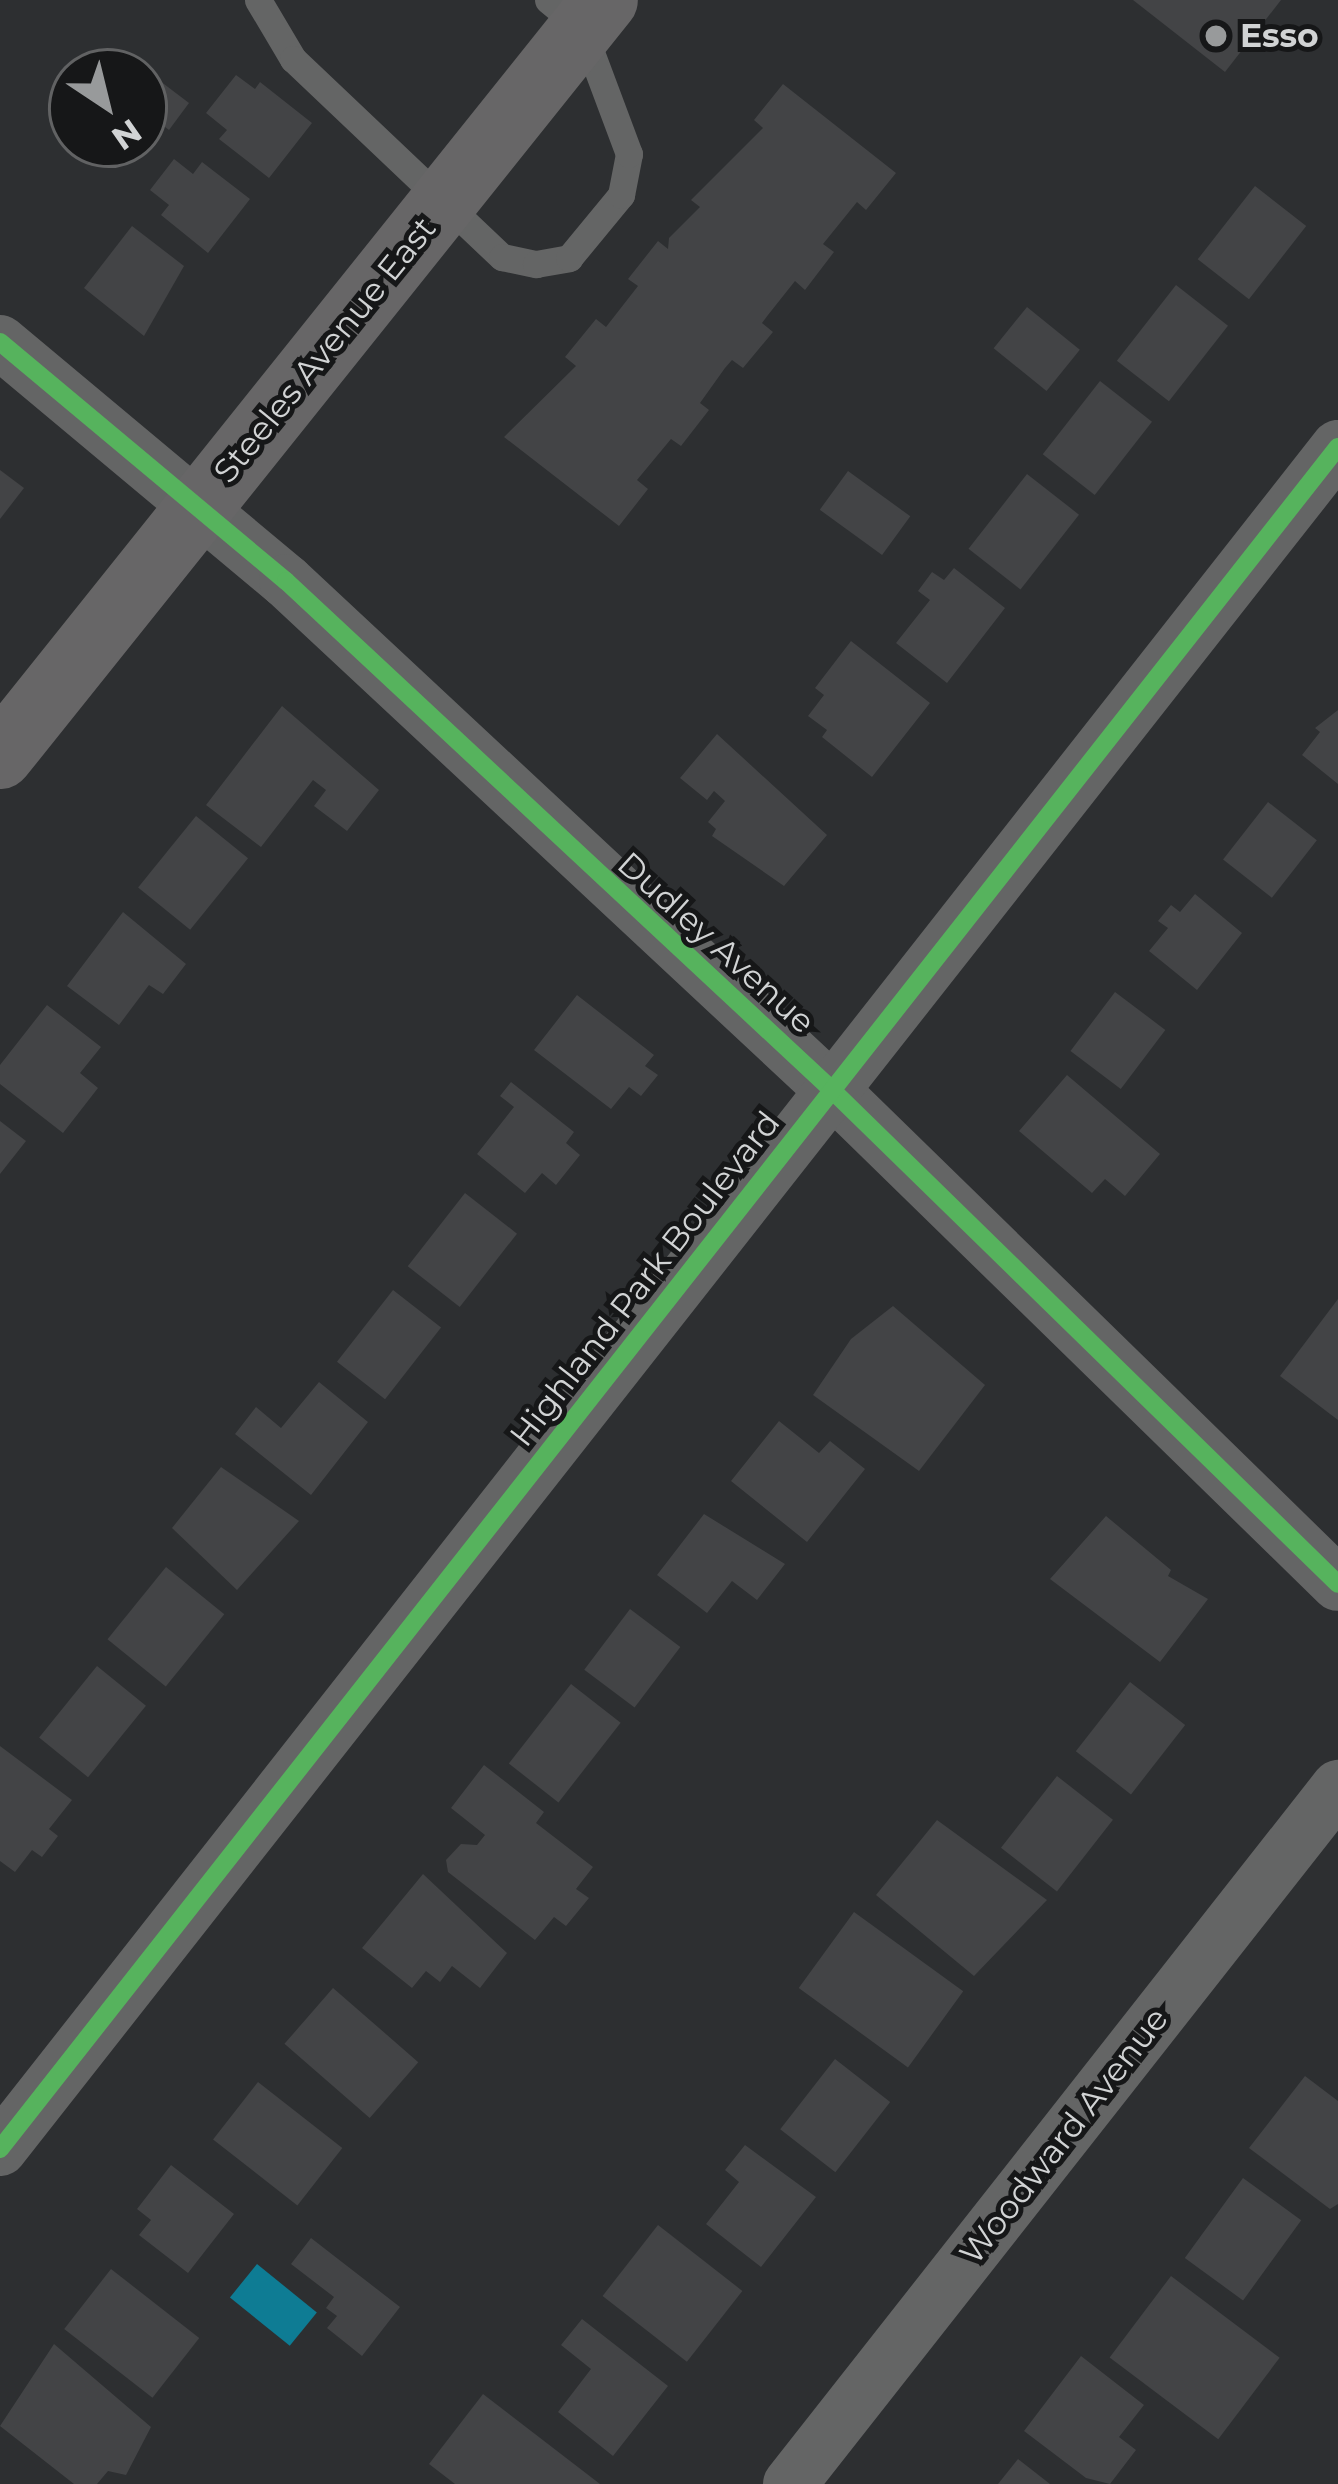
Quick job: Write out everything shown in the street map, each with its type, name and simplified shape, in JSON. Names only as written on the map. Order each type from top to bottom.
[{"type":"main road","name":"Steeles Avenue East","points":[[0,756],[447,197],[578,9]]},
{"type":"street","name":"Dudley Avenue","points":[[0,342],[199,509],[832,1090],[1338,1584]]},
{"type":"street","name":"Highland Park Boulevard","points":[[0,2149],[1338,447]]},
{"type":"street","name":"Woodward Avenue","points":[[790,2484],[1338,1787]]},
{"type":"lane","points":[[258,0],[292,59],[447,197],[502,257],[536,264],[568,258],[621,195],[629,154],[578,9]]},
{"type":"water","points":[[257,2264],[317,2312],[290,2346],[230,2297]]},
{"type":"building","name":"Esso","points":[[1133,0],[1281,0],[1225,72]]},
{"type":"building","points":[[236,75],[255,89],[260,82],[312,123],[269,178],[219,139],[227,130],[206,113]]},
{"type":"building","points":[[783,84],[896,173],[866,210],[857,202],[823,244],[834,252],[805,290],[795,281],[768,315],[762,323],[773,332],[743,368],[732,360],[725,368],[700,403],[709,410],[681,446],[671,439],[637,480],[648,489],[619,526],[504,437],[576,366],[565,357],[596,319],[606,327],[638,286],[628,279],[658,241],[668,249],[669,238],[700,207],[691,200],[763,128],[754,120]]},
{"type":"building","points":[[168,87],[189,103],[168,129]]},
{"type":"building","points":[[174,159],[193,174],[202,162],[250,199],[208,253],[161,215],[169,205],[150,190]]},
{"type":"building","points":[[1255,186],[1306,226],[1249,299],[1198,259]]},
{"type":"building","points":[[132,226],[184,266],[144,336],[84,288]]},
{"type":"building","points":[[1176,285],[1228,326],[1169,401],[1117,361]]},
{"type":"building","points":[[1027,307],[1080,350],[1046,391],[994,348]]},
{"type":"building","points":[[1100,381],[1152,422],[1095,495],[1043,454]]},
{"type":"building","points":[[0,470],[24,488],[0,519]]},
{"type":"building","points":[[848,471],[910,516],[882,555],[820,510]]},
{"type":"building","points":[[1027,474],[1079,515],[1021,589],[969,549]]},
{"type":"building","points":[[954,568],[1005,608],[947,683],[896,643],[930,600],[918,591],[932,572],[944,580]]},
{"type":"building","points":[[851,641],[930,703],[872,777],[822,737],[827,730],[808,716],[824,695],[815,688]]},
{"type":"building","points":[[282,706],[379,790],[347,831],[314,806],[326,790],[313,780],[261,847],[206,805]]},
{"type":"building","points":[[1338,710],[1338,784],[1302,755],[1320,732],[1315,728]]},
{"type":"building","points":[[717,734],[827,835],[784,886],[712,836],[716,829],[708,822],[725,801],[714,791],[707,800],[680,778]]},
{"type":"building","points":[[1268,802],[1317,840],[1272,898],[1223,860]]},
{"type":"building","points":[[196,816],[248,858],[190,930],[138,887]]},
{"type":"building","points":[[1195,894],[1242,933],[1197,990],[1149,951],[1168,928],[1158,921],[1171,905],[1180,912]]},
{"type":"building","points":[[123,912],[186,964],[163,994],[149,985],[119,1025],[67,986]]},
{"type":"building","points":[[1115,992],[1165,1030],[1121,1089],[1070,1051]]},
{"type":"building","points":[[577,995],[654,1055],[645,1066],[658,1075],[641,1096],[629,1087],[611,1109],[534,1050]]},
{"type":"building","points":[[47,1005],[101,1047],[80,1073],[98,1088],[63,1133],[0,1084],[0,1065]]},
{"type":"building","points":[[1067,1075],[1160,1154],[1125,1196],[1105,1179],[1092,1193],[1019,1131]]},
{"type":"building","points":[[511,1082],[574,1132],[566,1143],[580,1155],[556,1185],[542,1173],[525,1193],[477,1154],[514,1107],[500,1096]]},
{"type":"building","points":[[0,1121],[26,1141],[0,1174]]},
{"type":"building","points":[[465,1193],[517,1234],[460,1307],[408,1266]]},
{"type":"building","points":[[393,1290],[441,1328],[385,1399],[337,1362]]},
{"type":"building","points":[[1338,1299],[1338,1420],[1280,1376]]},
{"type":"building","points":[[893,1306],[985,1385],[919,1471],[813,1395],[851,1339]]},
{"type":"building","points":[[319,1382],[368,1422],[311,1495],[235,1434],[256,1407],[281,1428]]},
{"type":"building","points":[[779,1421],[819,1453],[830,1441],[865,1469],[807,1542],[731,1481]]},
{"type":"building","points":[[221,1467],[299,1521],[237,1590],[172,1528]]},
{"type":"building","points":[[704,1514],[785,1564],[757,1600],[732,1581],[707,1613],[657,1575]]},
{"type":"building","points":[[1106,1516],[1171,1570],[1168,1576],[1208,1599],[1160,1662],[1050,1579]]},
{"type":"building","points":[[166,1567],[224,1614],[166,1686],[107,1639]]},
{"type":"building","points":[[630,1609],[680,1647],[635,1708],[584,1670]]},
{"type":"building","points":[[97,1666],[146,1706],[88,1777],[39,1737]]},
{"type":"building","points":[[1130,1682],[1185,1725],[1131,1794],[1076,1751]]},
{"type":"building","points":[[571,1684],[621,1723],[558,1802],[509,1764]]},
{"type":"building","points":[[0,1746],[72,1800],[49,1829],[58,1836],[42,1857],[32,1850],[15,1872],[0,1861]]},
{"type":"building","points":[[484,1765],[544,1812],[536,1823],[593,1867],[576,1889],[589,1898],[566,1926],[554,1917],[535,1940],[448,1872],[446,1860],[461,1844],[477,1845],[485,1835],[451,1808]]},
{"type":"building","points":[[1057,1776],[1113,1820],[1057,1891],[1001,1848]]},
{"type":"building","points":[[937,1820],[1047,1900],[974,1976],[876,1895]]},
{"type":"building","points":[[423,1874],[507,1953],[480,1988],[452,1966],[440,1982],[426,1971],[412,1988],[362,1948]]},
{"type":"building","points":[[854,1912],[963,1991],[908,2067],[799,1988]]},
{"type":"building","points":[[333,1988],[418,2062],[370,2118],[284,2044]]},
{"type":"building","points":[[835,2059],[890,2102],[835,2172],[780,2129]]},
{"type":"building","points":[[1305,2076],[1338,2101],[1338,2204],[1330,2209],[1249,2148]]},
{"type":"building","points":[[258,2082],[342,2148],[297,2205],[213,2140]]},
{"type":"building","points":[[745,2145],[816,2197],[761,2267],[706,2224],[739,2182],[725,2170]]},
{"type":"building","points":[[171,2165],[234,2214],[188,2273],[139,2235],[151,2220],[137,2209]]},
{"type":"building","points":[[1243,2178],[1301,2220],[1243,2300],[1185,2258]]},
{"type":"building","points":[[658,2225],[742,2291],[687,2362],[603,2296]]},
{"type":"building","points":[[311,2238],[400,2307],[362,2356],[327,2328],[337,2316],[326,2308],[334,2297],[291,2264]]},
{"type":"building","points":[[111,2269],[199,2338],[152,2398],[64,2329]]},
{"type":"building","points":[[1171,2276],[1280,2358],[1218,2439],[1110,2357]]},
{"type":"building","points":[[582,2319],[668,2386],[613,2456],[558,2412],[591,2369],[561,2345]]},
{"type":"building","points":[[54,2344],[151,2427],[126,2475],[108,2471],[97,2484],[74,2484],[0,2426]]},
{"type":"building","points":[[1081,2356],[1144,2405],[1119,2437],[1136,2450],[1110,2484],[1086,2478],[1024,2431]]},
{"type":"building","points":[[483,2394],[600,2484],[455,2484],[429,2464]]},
{"type":"building","points":[[1018,2459],[1050,2484],[998,2484]]},
{"type":"cycle path","points":[[0,342],[286,581],[832,1090],[1338,1584]]},
{"type":"cycle path","points":[[0,2149],[1338,447]]},
{"type":"place","name":"Esso","points":[[1216,36]]}]
